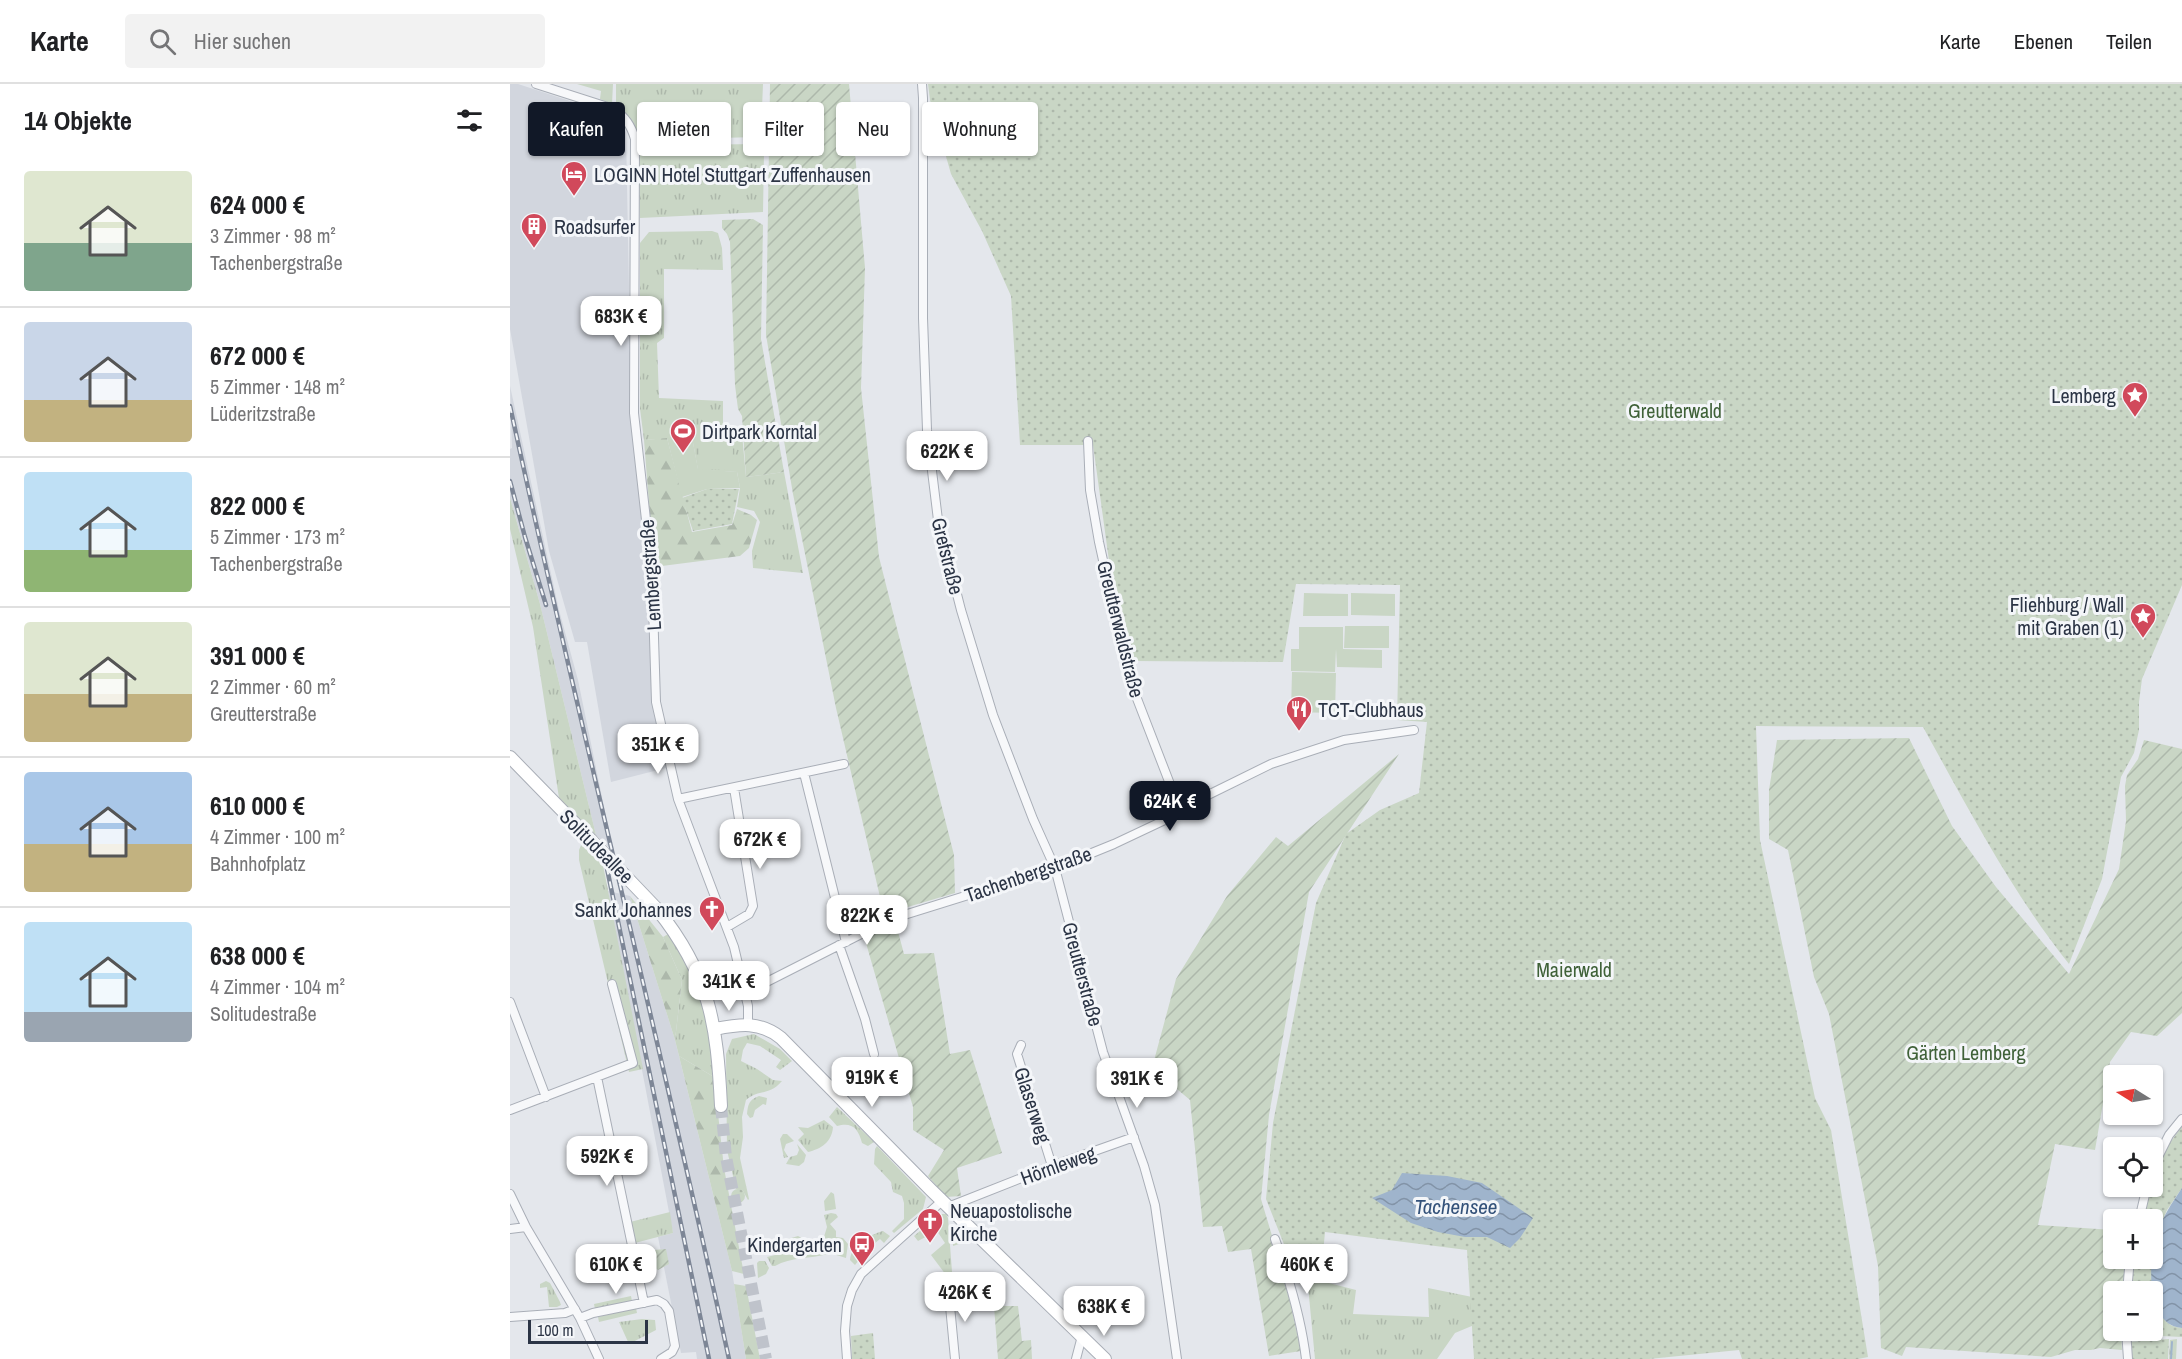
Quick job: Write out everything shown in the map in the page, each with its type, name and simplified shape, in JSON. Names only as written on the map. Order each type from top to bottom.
[{"type":"main road","name":"Solitudeallee","points":[[510,757],[657,909],[671,926],[693,961],[704,987],[715,1029],[721,1106]]},
{"type":"main road","points":[[715,1029],[748,1025],[767,1028],[781,1038],[945,1204],[1105,1359]]},
{"type":"street","name":"Lembergstraße","points":[[536,84],[614,109],[631,126],[635,139],[634,413],[652,570],[656,702],[678,799],[734,946],[745,993],[748,1025]]},
{"type":"street","name":"Grefstraße","points":[[922,84],[923,341],[927,430],[938,520],[961,610],[993,715],[1029,810],[1055,868]]},
{"type":"street","name":"Greutterwaldstraße","points":[[1088,441],[1090,490],[1129,678],[1170,784],[1184,809]]},
{"type":"street","name":"Tachenbergstraße","points":[[745,993],[902,916],[1055,868],[1114,844],[1271,764],[1344,740],[1414,730]]},
{"type":"street","points":[[678,799],[844,764]]},
{"type":"street","points":[[804,773],[843,943],[874,1054]]},
{"type":"street","points":[[727,927],[749,914],[753,906],[734,788]]},
{"type":"street","name":"Greutterstraße","points":[[1055,868],[1103,1052],[1134,1137],[1155,1205],[1177,1359]]},
{"type":"street","points":[[510,1110],[633,1064],[612,984]]},
{"type":"street","points":[[510,1002],[546,1097]]},
{"type":"street","name":"Glaserweg","points":[[1021,1045],[1017,1054],[1052,1166]]},
{"type":"street","points":[[597,1077],[644,1303]]},
{"type":"street","points":[[2163,1147],[2182,1119]]},
{"type":"street","name":"Hörnleweg","points":[[945,1204],[1134,1137]]},
{"type":"street","points":[[510,1194],[526,1227],[580,1318],[599,1359]]},
{"type":"street","points":[[847,1359],[845,1330],[847,1306],[852,1290],[861,1274],[945,1204]]},
{"type":"street","points":[[510,1229],[526,1227]]},
{"type":"street","points":[[1275,1239],[1290,1280],[1302,1328],[1306,1359]]},
{"type":"street","points":[[945,1295],[950,1306],[955,1359]]},
{"type":"street","points":[[580,1318],[593,1313],[657,1300],[669,1311],[675,1346],[672,1352],[661,1359]]},
{"type":"street","points":[[510,1317],[565,1313],[575,1309]]},
{"type":"street","points":[[1076,1359],[1082,1336]]},
{"type":"street","points":[[2127,1341],[2128,1359]]},
{"type":"shaded area","points":[[510,84],[518,84],[573,102],[528,102],[528,156],[625,156],[626,132],[631,393],[645,549],[653,702],[666,768],[611,782],[587,642],[575,642],[549,551],[510,329]]},
{"type":"shaded area","points":[[510,386],[559,610],[578,680],[613,851],[596,835],[540,604],[510,498],[510,449],[512,448]]},
{"type":"shaded area","points":[[608,891],[630,896],[675,1040],[732,1271],[746,1359],[697,1359],[696,1352],[681,1353],[658,1237],[673,1233]]},
{"type":"green space","points":[[577,84],[613,84],[612,102],[600,99],[601,91]]},
{"type":"green space","points":[[616,84],[763,84],[762,102],[743,102],[743,137],[731,138],[731,102],[637,102],[637,136],[625,120],[625,102],[616,102]]},
{"type":"green space","points":[[770,84],[849,84],[851,102],[836,102],[836,156],[855,156],[865,268],[861,388],[879,557],[954,855],[955,893],[884,914],[836,708],[793,494],[766,335],[769,156],[824,156],[824,102],[770,102]]},
{"type":"green space","name":"Greutterwald","points":[[928,84],[2182,84],[2182,585],[2142,679],[2139,730],[2134,753],[2121,777],[2102,879],[2069,964],[2009,878],[1923,727],[1756,726],[1760,840],[1815,1098],[1831,1130],[1868,1357],[1858,1359],[1742,1359],[1739,1350],[1649,1359],[1474,1359],[1467,1250],[1325,1232],[1321,1275],[1297,1277],[1266,1199],[1273,1123],[1316,903],[1346,834],[1380,810],[1419,793],[1427,722],[1397,720],[1400,585],[1296,584],[1283,662],[1132,661],[1111,575],[1093,445],[1020,445],[1011,296],[982,231],[951,174],[946,156],[1038,156],[1038,102],[931,102]]},
{"type":"green space","points":[[731,144],[743,144],[743,156],[764,156],[763,212],[640,218],[638,156],[731,156]]},
{"type":"green space","points":[[753,219],[763,225],[761,339],[784,472],[746,477],[742,416],[738,409],[735,385],[730,242],[722,228],[722,220]]},
{"type":"green space","points":[[712,231],[718,233],[722,248],[723,270],[664,269],[664,338],[657,343],[659,398],[723,401],[723,435],[742,434],[746,477],[784,472],[803,573],[753,568],[752,551],[760,522],[754,511],[737,507],[740,488],[737,472],[698,470],[692,437],[644,440],[640,409],[640,243],[649,232]]},
{"type":"green space","name":"Dirtpark Korntal","points":[[692,437],[698,469],[737,472],[740,488],[707,489],[682,497],[667,438]]},
{"type":"green space","points":[[667,438],[692,532],[732,525],[737,509],[757,520],[749,548],[740,556],[654,567],[644,440]]},
{"type":"green space","points":[[700,447],[733,447],[732,470],[700,469]]},
{"type":"green space","points":[[707,489],[739,489],[732,524],[693,531],[682,498]]},
{"type":"green space","points":[[510,498],[540,604],[596,835],[559,798],[533,627],[510,529]]},
{"type":"green space","points":[[1304,593],[1348,594],[1348,616],[1303,616]]},
{"type":"green space","points":[[1351,593],[1395,594],[1395,616],[1351,615]]},
{"type":"green space","points":[[1345,626],[1389,626],[1389,648],[1344,648]]},
{"type":"green space","points":[[1299,627],[1343,627],[1343,649],[1382,650],[1382,668],[1337,667],[1336,649],[1335,672],[1291,671],[1291,649],[1299,649]]},
{"type":"green space","points":[[1292,672],[1336,673],[1335,713],[1291,712]]},
{"type":"green space","name":"Gärten Lemberg","points":[[1909,738],[1952,826],[1996,887],[2069,974],[2119,869],[2126,821],[2127,775],[2138,759],[2144,740],[2182,749],[2182,1013],[2157,1036],[2131,1032],[2109,1065],[2103,1065],[2103,1103],[2095,1150],[2055,1144],[2038,1225],[2103,1229],[2103,1269],[2126,1269],[2125,1281],[2103,1281],[2103,1341],[2122,1341],[2122,1350],[2100,1348],[2075,1350],[2051,1357],[1906,1347],[1902,1356],[1881,1348],[1878,1266],[1829,1014],[1814,977],[1788,850],[1769,839],[1769,790],[1777,740]]},
{"type":"green space","points":[[1399,754],[1309,892],[1269,1115],[1261,1199],[1285,1279],[1301,1351],[1269,1356],[1251,1249],[1228,1252],[1222,1226],[1203,1227],[1190,1100],[1152,1068],[1176,979],[1227,896],[1276,837],[1288,846]]},
{"type":"green space","points":[[582,843],[603,865],[643,1069],[629,1072],[579,860]]},
{"type":"green space","points":[[630,896],[663,937],[682,980],[675,1040]]},
{"type":"green space","points":[[896,924],[904,954],[934,953],[950,1054],[970,1050],[1002,1153],[957,1168],[961,1196],[946,1197],[928,1176],[944,1150],[913,1130],[913,1107],[864,936]]},
{"type":"green space","points":[[670,933],[696,982],[706,1016],[714,1077],[679,1056],[675,1040],[682,980],[663,937]]},
{"type":"green space","points":[[754,1034],[780,1049],[792,1061],[780,1070],[776,1067],[781,1060],[760,1046],[747,1043],[743,1050],[741,1061],[773,1080],[782,1081],[772,1089],[746,1100],[742,1117],[743,1137],[740,1158],[748,1200],[743,1191],[736,1189],[727,1150],[726,1054],[732,1039]]},
{"type":"green space","points":[[679,1056],[714,1077],[724,1168],[744,1274],[732,1271]]},
{"type":"green space","points":[[759,1096],[767,1098],[766,1105],[763,1104],[755,1110],[753,1117],[750,1118],[747,1114],[749,1105]]},
{"type":"green space","points":[[837,1107],[874,1142],[868,1146],[862,1143],[854,1127],[837,1126],[829,1117]]},
{"type":"green space","points":[[824,1120],[833,1127],[828,1141],[821,1147],[808,1152],[798,1140],[804,1134],[798,1127],[808,1128]]},
{"type":"green space","points":[[2182,1126],[2182,1188],[2163,1219],[2163,1209],[2145,1209],[2148,1197],[2163,1197],[2163,1153]]},
{"type":"green space","points":[[783,1134],[787,1134],[794,1141],[786,1144],[784,1150],[788,1157],[784,1158],[780,1139]]},
{"type":"green space","points":[[797,1144],[806,1155],[804,1162],[799,1166],[786,1164],[790,1157],[797,1155],[799,1150]]},
{"type":"green space","points":[[877,1146],[926,1197],[923,1209],[894,1233],[892,1231],[904,1219],[904,1203],[902,1196],[893,1192],[891,1182],[874,1164]]},
{"type":"green space","points":[[735,1189],[741,1189],[745,1196],[741,1203],[735,1203],[731,1199],[731,1193]]},
{"type":"green space","points":[[831,1192],[834,1194],[836,1209],[825,1211],[824,1201]]},
{"type":"green space","points":[[670,1212],[673,1233],[631,1244],[626,1223]]},
{"type":"green space","points":[[831,1213],[838,1217],[830,1224],[836,1231],[836,1237],[843,1238],[848,1244],[846,1258],[833,1254],[822,1243],[827,1227],[824,1215]]},
{"type":"green space","points":[[940,1214],[946,1214],[948,1218],[953,1285],[951,1287],[943,1279],[946,1275],[931,1255],[945,1243],[937,1231],[918,1241],[914,1236]]},
{"type":"green space","points":[[952,1226],[955,1227],[968,1241],[953,1246]]},
{"type":"green space","points":[[883,1231],[890,1236],[884,1243],[880,1239],[857,1258],[859,1260],[855,1265],[850,1260],[857,1245]]},
{"type":"green space","points":[[798,1236],[828,1254],[772,1266],[767,1257],[787,1252],[785,1245],[788,1239]]},
{"type":"green space","points":[[666,1249],[669,1264],[658,1270],[651,1265],[654,1250]]},
{"type":"green space","points":[[765,1261],[769,1268],[766,1274],[758,1278],[757,1263]]},
{"type":"green space","points":[[2132,1269],[2152,1269],[2152,1281],[2130,1281]]},
{"type":"green space","points":[[546,1281],[550,1283],[561,1305],[549,1307],[547,1287],[540,1288],[540,1284]]},
{"type":"green space","points":[[1321,1281],[1356,1290],[1353,1314],[1429,1317],[1428,1288],[1487,1300],[1498,1315],[1455,1333],[1437,1359],[1315,1359],[1308,1286],[1310,1282]]},
{"type":"green space","points":[[734,1284],[746,1286],[760,1359],[746,1359]]},
{"type":"green space","points":[[631,1296],[632,1301],[595,1309],[594,1304]]},
{"type":"green space","points":[[994,1306],[1018,1306],[1022,1341],[1031,1340],[1032,1359],[998,1359]]},
{"type":"green space","points":[[636,1308],[637,1313],[599,1322],[598,1317]]},
{"type":"green space","points":[[2163,1317],[2175,1327],[2182,1328],[2182,1337],[2163,1336]]},
{"type":"green space","points":[[655,1320],[656,1330],[629,1344],[619,1322]]},
{"type":"green space","points":[[873,1333],[875,1359],[852,1359],[851,1336]]},
{"type":"green space","points":[[2169,1339],[2168,1359],[2131,1359],[2128,1342]]},
{"type":"green space","points":[[2177,1339],[2176,1359],[2169,1359],[2170,1340]]},
{"type":"water","name":"Tachensee","points":[[1402,1173],[1447,1176],[1482,1183],[1533,1218],[1520,1238],[1510,1248],[1487,1237],[1465,1237],[1438,1232],[1411,1223],[1372,1198],[1392,1190]]},
{"type":"water","points":[[2182,1188],[2182,1328],[2170,1325],[2163,1317],[2163,1281],[2151,1281],[2151,1269],[2163,1269],[2163,1219]]},
{"type":"waterway","points":[[2171,1359],[2172,1342]]},
{"type":"tunnel","points":[[721,1106],[726,1157],[766,1359]]},
{"type":"railway","points":[[510,406],[729,1359]]},
{"type":"railway","points":[[510,481],[546,605]]},
{"type":"railway","points":[[604,854],[709,1359]]},
{"type":"place","name":"LOGINN Hotel Stuttgart Zuffenhausen","points":[[574,197]]},
{"type":"place","name":"Roadsurfer","points":[[534,249]]},
{"type":"place","name":"Lemberg","points":[[2135,418]]},
{"type":"place","name":"Dirtpark Korntal","points":[[683,454]]},
{"type":"place","name":"Fliehburg / Wall mit Graben (1)","points":[[2143,639]]},
{"type":"place","name":"TCT-Clubhaus","points":[[1299,732]]},
{"type":"place","name":"Sankt Johannes","points":[[712,932]]},
{"type":"place","name":"Neuapostolische Kirche","points":[[930,1244]]},
{"type":"place","name":"Kindergarten","points":[[862,1267]]},
{"type":"park label","name":"Maierwald","points":[[1574,969]]}]
